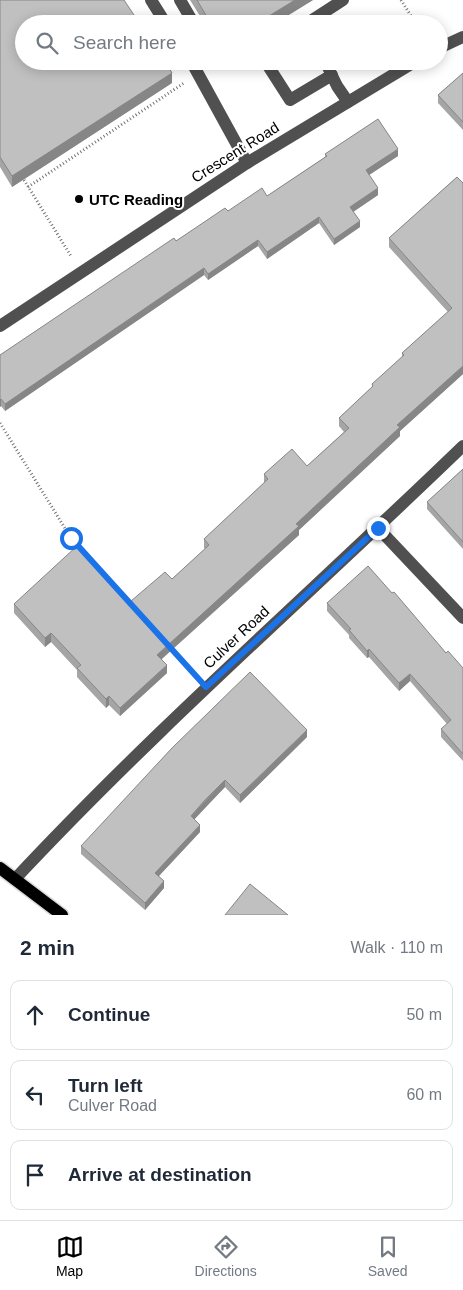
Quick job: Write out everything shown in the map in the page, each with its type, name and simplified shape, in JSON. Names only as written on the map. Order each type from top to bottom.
[{"type":"main road","points":[[0,868],[62,915]]},
{"type":"street","points":[[151,0],[160,15]]},
{"type":"street","points":[[180,0],[189,15]]},
{"type":"street","points":[[320,15],[343,0]]},
{"type":"street","points":[[448,44],[463,37]]},
{"type":"street","points":[[197,70],[247,163]]},
{"type":"street","points":[[271,70],[290,100],[332,75]]},
{"type":"street","points":[[330,70],[337,86],[348,102]]},
{"type":"street","name":"Crescent Road","points":[[0,326],[247,163],[401,70]]},
{"type":"street","name":"Culver Road","points":[[15,879],[206,687],[378,528],[463,446]]},
{"type":"street","points":[[378,528],[463,618]]},
{"type":"path","points":[[401,0],[410,15]]},
{"type":"path","points":[[28,188],[199,73]]},
{"type":"path","points":[[24,180],[81,272]]},
{"type":"path","points":[[0,422],[71,538],[84,552]]},
{"type":"path","points":[[168,644],[206,687]]},
{"type":"building","points":[[0,0],[124,0],[134,15],[15,15],[15,70],[170,70],[172,73],[12,176],[0,157]]},
{"type":"building","points":[[197,0],[295,0],[271,15],[206,15]]},
{"type":"building","points":[[463,73],[463,122],[438,95]]},
{"type":"building","points":[[378,119],[398,149],[366,170],[378,188],[350,207],[360,221],[334,239],[319,217],[267,252],[258,240],[208,274],[204,268],[5,404],[0,400],[0,355],[174,238],[176,241],[225,208],[228,211],[262,188],[267,196]]},
{"type":"building","points":[[457,177],[463,183],[463,366],[397,425],[400,427],[296,524],[299,526],[157,655],[167,665],[120,708],[109,696],[106,699],[77,668],[81,665],[51,633],[45,638],[14,604],[78,545],[131,601],[165,572],[172,579],[209,545],[204,539],[268,479],[264,474],[292,449],[307,466],[349,428],[339,418],[404,355],[402,353],[452,308],[389,238]]},
{"type":"building","points":[[463,469],[463,542],[427,502]]},
{"type":"building","points":[[368,566],[392,593],[394,592],[446,653],[448,651],[463,668],[463,754],[441,729],[451,720],[410,674],[399,683],[369,649],[367,651],[349,630],[351,629],[327,603]]},
{"type":"building","points":[[250,672],[307,730],[240,795],[225,780],[205,800],[191,816],[200,825],[155,873],[164,881],[145,903],[81,846],[172,748]]},
{"type":"building","points":[[250,884],[288,915],[225,915]]},
{"type":"place","name":"UTC Reading","points":[[79,199]]},
{"type":"route","points":[[71,538],[206,687],[378,528]]}]
